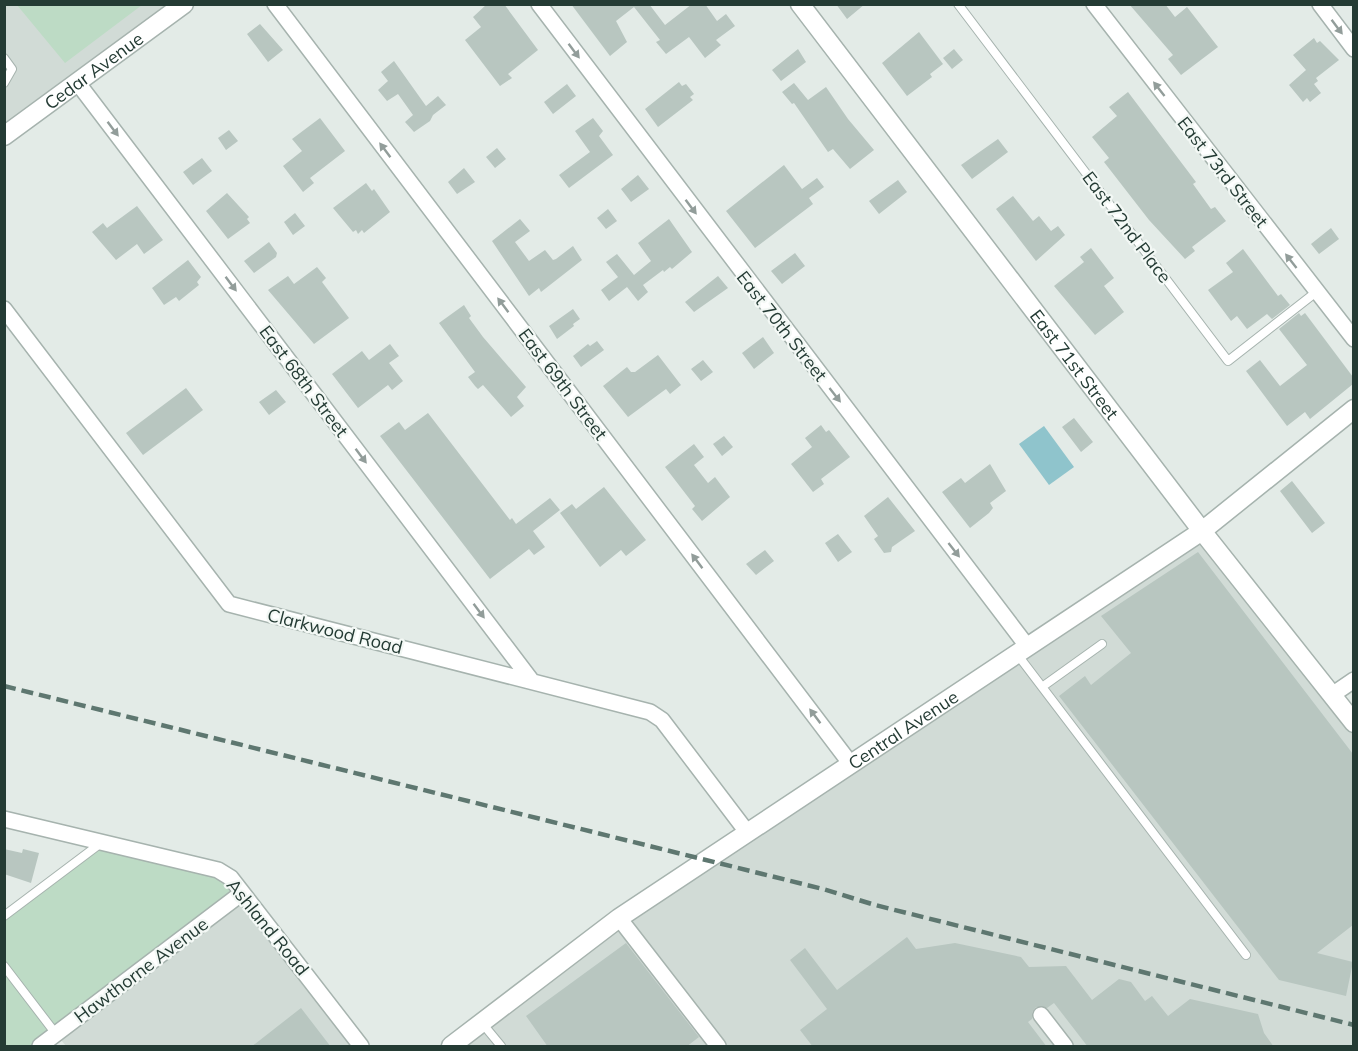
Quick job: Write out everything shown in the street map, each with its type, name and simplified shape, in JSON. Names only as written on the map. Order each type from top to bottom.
[{"type":"street","name":"Cedar Avenue","points":[[4,136],[184,4]]},
{"type":"street","name":"East 69th Street","points":[[275,4],[850,763]]},
{"type":"street","name":"East 70th Street","points":[[539,4],[1022,649]]},
{"type":"street","name":"East 71st Street","points":[[800,4],[1202,531],[1353,723]]},
{"type":"street","name":"East 73rd Street","points":[[1094,4],[1353,339]]},
{"type":"street","points":[[1320,4],[1353,49]]},
{"type":"street","name":"East 68th Street","points":[[77,82],[531,680]]},
{"type":"street","name":"Clarkwood Road","points":[[4,309],[230,604],[650,712],[662,720],[747,832]]},
{"type":"street","name":"Central Avenue","points":[[451,1047],[619,918],[1202,531],[1353,409]]},
{"type":"street","points":[[1332,695],[1353,680]]},
{"type":"street","name":"Ashland Road","points":[[4,819],[218,870],[231,878],[361,1047]]},
{"type":"street","name":"Hawthorne Avenue","points":[[40,1047],[243,893]]},
{"type":"street","points":[[619,918],[718,1047]]},
{"type":"street","points":[[1041,1015],[1065,1047]]},
{"type":"lane","name":"East 72nd Place","points":[[958,4],[1228,361],[1315,292]]},
{"type":"lane","points":[[4,58],[12,69],[4,83]]},
{"type":"lane","points":[[1042,687],[1102,644]]},
{"type":"lane","points":[[1022,649],[1042,687],[1246,955]]},
{"type":"lane","points":[[4,916],[102,842]]},
{"type":"lane","points":[[4,966],[56,1034]]},
{"type":"lane","points":[[482,1023],[501,1047]]},
{"type":"shaded area","points":[[5,5],[184,5],[5,136]]},
{"type":"shaded area","points":[[1202,531],[1353,723],[1353,1046],[451,1046],[619,918]]},
{"type":"shaded area","points":[[242,893],[361,1046],[66,1046],[56,1034]]},
{"type":"green space","points":[[17,5],[142,5],[65,63]]},
{"type":"green space","points":[[102,842],[218,870],[242,893],[40,1046],[5,1046],[5,916]]},
{"type":"water","points":[[1044,426],[1074,467],[1049,485],[1019,444]]},
{"type":"building","points":[[487,4],[504,4],[538,50],[508,74],[512,78],[500,86],[465,40],[481,27],[473,17]]},
{"type":"building","points":[[571,4],[649,4],[665,25],[692,4],[705,4],[717,21],[726,14],[735,26],[716,40],[721,45],[705,58],[689,37],[666,54],[656,42],[660,40],[634,7],[616,21],[627,42],[610,56]]},
{"type":"building","points":[[836,4],[865,4],[847,19]]},
{"type":"building","points":[[1129,4],[1165,4],[1175,17],[1187,7],[1218,47],[1181,75],[1168,59],[1173,55]]},
{"type":"building","points":[[260,24],[283,50],[268,62],[247,34]]},
{"type":"building","points":[[919,32],[943,64],[930,74],[932,77],[907,96],[882,63]]},
{"type":"building","points":[[1314,38],[1339,60],[1316,78],[1318,81],[1314,84],[1321,93],[1310,102],[1307,98],[1303,102],[1289,85],[1306,70],[1293,55]]},
{"type":"building","points":[[798,49],[806,62],[781,81],[772,70]]},
{"type":"building","points":[[954,49],[963,60],[952,69],[943,58]]},
{"type":"building","points":[[394,61],[426,106],[438,96],[446,105],[433,115],[430,121],[414,132],[405,122],[413,115],[398,94],[387,101],[378,90],[388,81],[381,72]]},
{"type":"building","points":[[679,82],[682,86],[686,84],[694,94],[690,97],[693,100],[658,127],[645,109]]},
{"type":"building","points":[[794,83],[808,100],[826,87],[848,119],[874,150],[850,169],[833,149],[828,152],[794,103],[792,104],[782,92]]},
{"type":"building","points":[[567,84],[576,96],[553,114],[544,102]]},
{"type":"building","points":[[1128,92],[1196,182],[1193,184],[1211,209],[1215,207],[1226,221],[1192,247],[1195,251],[1185,259],[1149,220],[1104,162],[1109,158],[1092,137],[1117,116],[1109,107]]},
{"type":"building","points":[[320,118],[345,151],[310,178],[314,183],[303,192],[283,166],[302,151],[292,139]]},
{"type":"building","points":[[593,118],[603,131],[599,136],[613,155],[569,188],[559,175],[590,152],[575,131]]},
{"type":"building","points":[[229,130],[238,141],[226,150],[218,138]]},
{"type":"building","points":[[998,139],[1008,152],[972,179],[961,165]]},
{"type":"building","points":[[497,148],[506,159],[495,168],[486,157]]},
{"type":"building","points":[[202,158],[212,171],[193,185],[183,172]]},
{"type":"building","points":[[784,165],[802,189],[817,178],[824,187],[809,198],[813,204],[755,248],[726,211]]},
{"type":"building","points":[[464,168],[475,182],[457,194],[448,182]]},
{"type":"building","points":[[638,175],[649,189],[631,202],[621,189]]},
{"type":"building","points":[[898,180],[907,192],[879,214],[869,201]]},
{"type":"building","points":[[366,183],[372,191],[374,189],[390,212],[364,233],[362,230],[358,234],[356,230],[353,232],[333,208]]},
{"type":"building","points":[[227,193],[249,217],[247,219],[250,223],[228,239],[206,211]]},
{"type":"building","points":[[1013,196],[1033,221],[1039,216],[1051,231],[1058,226],[1065,235],[1036,261],[996,209]]},
{"type":"building","points":[[137,206],[163,240],[144,254],[137,244],[116,260],[92,232],[103,223],[107,228]]},
{"type":"building","points":[[608,209],[617,221],[606,229],[597,218]]},
{"type":"building","points":[[295,213],[305,226],[293,235],[284,222]]},
{"type":"building","points":[[520,219],[530,231],[515,242],[529,261],[545,250],[553,260],[556,259],[573,246],[582,260],[541,292],[539,288],[529,296],[492,241]]},
{"type":"building","points":[[669,219],[692,252],[672,269],[670,267],[664,272],[663,270],[643,285],[648,292],[638,301],[627,287],[609,301],[601,290],[618,277],[606,262],[617,254],[634,275],[651,261],[638,243]]},
{"type":"building","points":[[1331,228],[1339,239],[1319,254],[1311,244]]},
{"type":"building","points":[[269,242],[277,253],[276,257],[254,273],[244,261]]},
{"type":"building","points":[[1091,248],[1114,278],[1104,286],[1124,312],[1095,335],[1054,286],[1084,262],[1080,257]]},
{"type":"building","points":[[1243,249],[1278,296],[1281,294],[1290,305],[1272,319],[1267,314],[1247,329],[1237,316],[1231,321],[1208,290],[1233,272],[1226,263]]},
{"type":"building","points":[[795,253],[805,266],[782,284],[771,271]]},
{"type":"building","points":[[188,260],[201,277],[197,282],[199,285],[179,301],[176,297],[164,305],[152,288]]},
{"type":"building","points":[[317,267],[326,278],[322,282],[349,318],[314,344],[268,290],[288,276],[294,284]]},
{"type":"building","points":[[718,276],[728,288],[694,312],[685,302]]},
{"type":"building","points":[[464,305],[471,316],[469,318],[483,337],[526,387],[517,397],[524,406],[511,417],[483,385],[478,389],[468,377],[475,372],[439,323]]},
{"type":"building","points":[[573,309],[580,319],[557,339],[549,326]]},
{"type":"building","points":[[1299,313],[1301,316],[1305,313],[1353,377],[1353,384],[1310,419],[1305,412],[1287,426],[1246,371],[1260,360],[1280,386],[1307,365],[1279,329]]},
{"type":"building","points":[[763,337],[774,353],[754,369],[742,353]]},
{"type":"building","points":[[597,341],[604,350],[581,367],[573,356],[588,344],[590,346]]},
{"type":"building","points":[[390,344],[399,356],[389,363],[403,381],[392,390],[388,385],[358,408],[332,374],[362,351],[369,360]]},
{"type":"building","points":[[658,355],[681,385],[670,394],[666,389],[628,417],[603,386],[627,367],[631,372],[635,372]]},
{"type":"building","points":[[703,360],[713,372],[701,381],[691,369]]},
{"type":"building","points":[[186,388],[203,410],[143,455],[126,433]]},
{"type":"building","points":[[276,390],[286,402],[269,415],[259,402]]},
{"type":"building","points":[[428,413],[510,520],[512,518],[516,524],[550,498],[560,510],[533,531],[545,547],[534,555],[529,549],[490,579],[380,436],[399,422],[405,430]]},
{"type":"building","points":[[1074,418],[1093,442],[1081,452],[1062,427]]},
{"type":"building","points":[[821,425],[826,432],[829,430],[850,457],[821,479],[824,484],[813,492],[791,464],[812,447],[805,438]]},
{"type":"building","points":[[724,436],[733,447],[722,456],[713,444]]},
{"type":"building","points":[[694,444],[704,457],[694,465],[708,483],[715,477],[730,497],[702,521],[692,509],[695,506],[665,467]]},
{"type":"building","points":[[990,464],[1006,491],[990,503],[993,508],[989,513],[970,528],[942,492],[961,478],[965,483]]},
{"type":"building","points":[[1292,481],[1325,523],[1312,533],[1280,491]]},
{"type":"building","points":[[604,487],[646,540],[626,556],[621,550],[600,567],[560,513],[572,504],[576,509]]},
{"type":"building","points":[[888,497],[915,531],[892,547],[891,552],[884,553],[874,539],[878,536],[864,516]]},
{"type":"building","points":[[838,534],[852,552],[838,562],[825,543]]},
{"type":"building","points":[[765,550],[774,561],[756,575],[746,564]]},
{"type":"building","points":[[1198,552],[1353,754],[1353,925],[1317,953],[1353,962],[1346,996],[1279,980],[1059,696],[1085,676],[1091,685],[1131,653],[1101,616]]},
{"type":"building","points":[[4,849],[22,853],[23,849],[39,853],[31,883],[4,874]]},
{"type":"building","points":[[907,937],[916,949],[955,943],[1021,957],[1029,967],[1066,966],[1092,1000],[1119,979],[1131,982],[1145,1001],[1152,996],[1168,1016],[1190,999],[1258,1014],[1264,1033],[1274,1047],[1088,1047],[1054,1003],[1047,1008],[1036,1007],[1032,1012],[1032,1019],[1028,1022],[1047,1047],[813,1047],[800,1030],[827,1009],[790,960],[805,948],[837,990]]},
{"type":"building","points":[[626,943],[699,1037],[686,1047],[548,1047],[526,1016]]},
{"type":"building","points":[[301,1008],[331,1047],[251,1047]]},
{"type":"railway","points":[[4,686],[823,889],[875,905],[1354,1025]]}]
